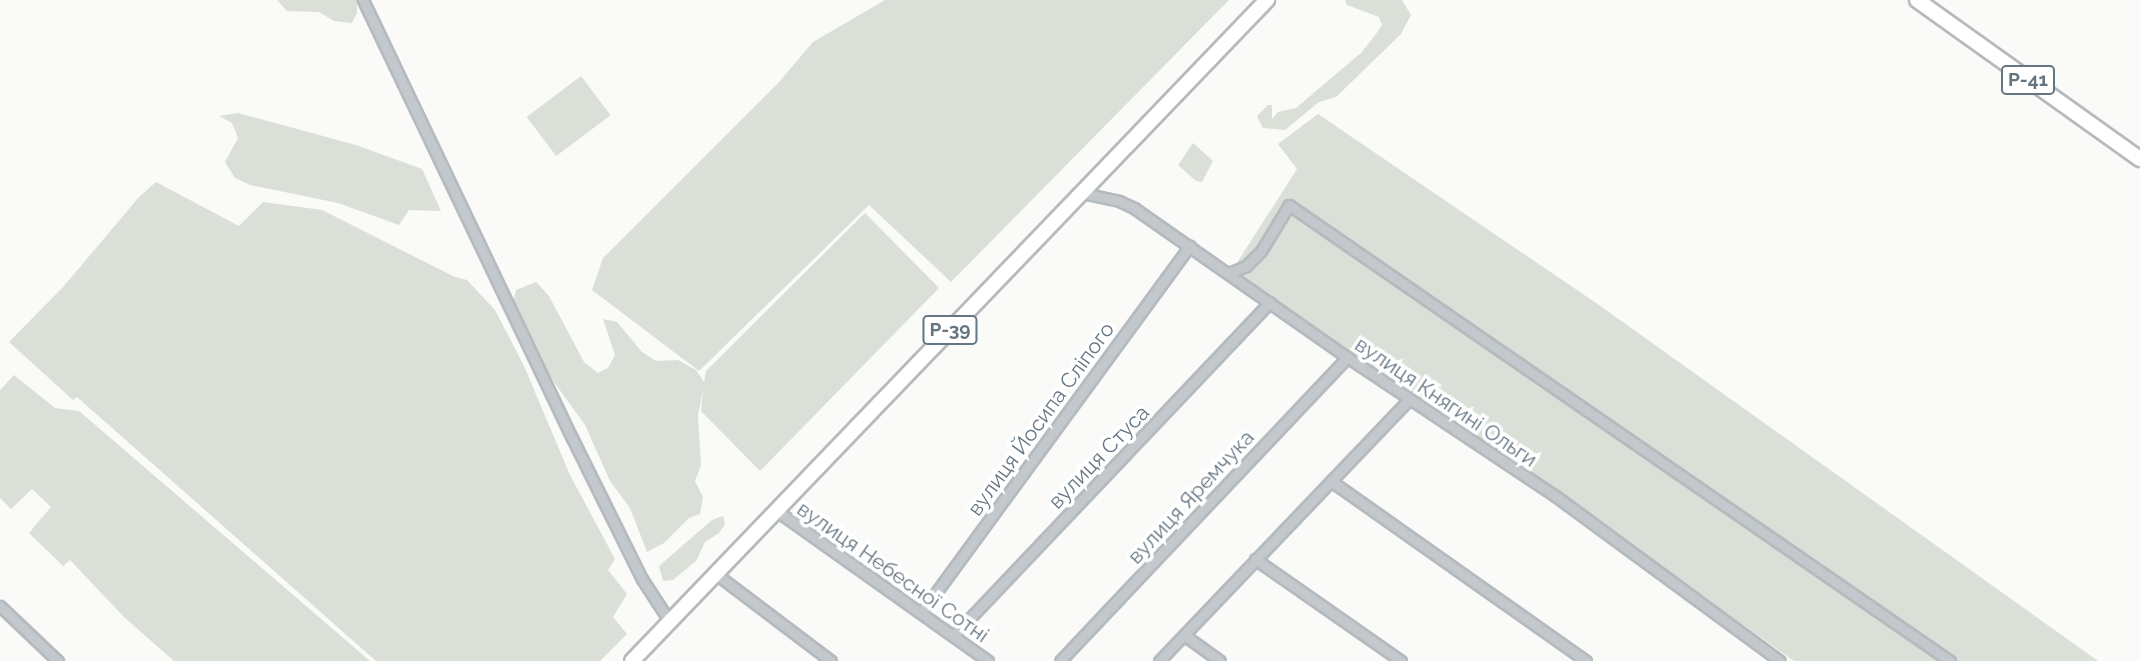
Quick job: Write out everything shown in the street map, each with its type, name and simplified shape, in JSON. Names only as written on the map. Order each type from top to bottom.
[{"type":"main road","name":"Р-39","points":[[632,661],[1267,0]]},
{"type":"main road","name":"Р-41","points":[[1917,0],[2140,159]]},
{"type":"street","points":[[363,0],[572,438],[642,579],[670,622]]},
{"type":"street","name":"вулиця Княгині Ольги","points":[[1082,193],[1119,201],[1134,208],[1347,357],[1554,495],[1780,661]]},
{"type":"street","points":[[1229,273],[1246,266],[1261,251],[1289,205],[1950,661]]},
{"type":"street","name":"вулиця Йосипа Сліпого","points":[[921,613],[1190,246]]},
{"type":"street","name":"вулиця Стуса","points":[[953,636],[1270,302]]},
{"type":"street","name":"вулиця Яремчука","points":[[1060,661],[1347,357]]},
{"type":"street","points":[[1159,661],[1409,399]]},
{"type":"street","points":[[1331,481],[1586,661]]},
{"type":"street","name":"вулиця Небесної Сотні","points":[[777,511],[988,661]]},
{"type":"street","points":[[1255,559],[1401,661]]},
{"type":"street","points":[[716,574],[831,661]]},
{"type":"street","points":[[0,606],[58,661]]},
{"type":"street","points":[[1184,635],[1220,661]]},
{"type":"shaded area","points":[[277,0],[357,0],[357,13],[352,23],[334,21],[319,12],[287,11]]},
{"type":"shaded area","points":[[885,0],[1229,0],[951,282],[869,205],[699,371],[592,290],[603,258],[780,81],[813,42]]},
{"type":"shaded area","points":[[1345,0],[1402,0],[1411,15],[1401,34],[1336,97],[1319,102],[1285,130],[1263,128],[1257,116],[1268,105],[1272,105],[1272,119],[1278,112],[1296,108],[1362,52],[1379,30],[1382,25],[1379,17],[1347,5]]},
{"type":"shaded area","points":[[581,76],[610,115],[556,156],[527,117]]},
{"type":"shaded area","points":[[238,113],[356,145],[422,169],[441,211],[409,210],[399,225],[338,203],[250,185],[235,178],[225,162],[238,138],[232,123],[219,116]]},
{"type":"shaded area","points":[[1318,114],[1599,305],[2098,661],[1794,661],[1509,459],[1238,277],[1233,269],[1297,169],[1278,144]]},
{"type":"shaded area","points":[[1193,143],[1213,161],[1202,182],[1196,181],[1178,165]]},
{"type":"shaded area","points":[[156,182],[239,226],[263,202],[322,210],[455,277],[467,280],[495,310],[524,366],[570,475],[615,559],[608,570],[627,594],[613,617],[627,634],[600,661],[376,661],[77,397],[73,400],[9,342],[64,286],[139,197]]},
{"type":"shaded area","points":[[865,213],[939,288],[760,471],[701,411],[703,389],[698,416],[701,465],[695,481],[703,497],[700,514],[689,518],[664,543],[647,552],[630,508],[610,481],[585,425],[541,364],[513,303],[516,290],[536,282],[549,296],[584,362],[598,373],[608,368],[615,355],[603,319],[617,322],[642,352],[656,361],[678,360],[696,370],[704,382],[706,371]]},
{"type":"shaded area","points":[[14,375],[55,408],[79,411],[370,661],[174,661],[125,618],[70,560],[63,566],[29,533],[51,507],[32,489],[11,509],[0,498],[0,390]]},
{"type":"shaded area","points":[[723,516],[725,524],[719,533],[705,542],[696,561],[673,580],[663,581],[659,566],[712,520]]}]
